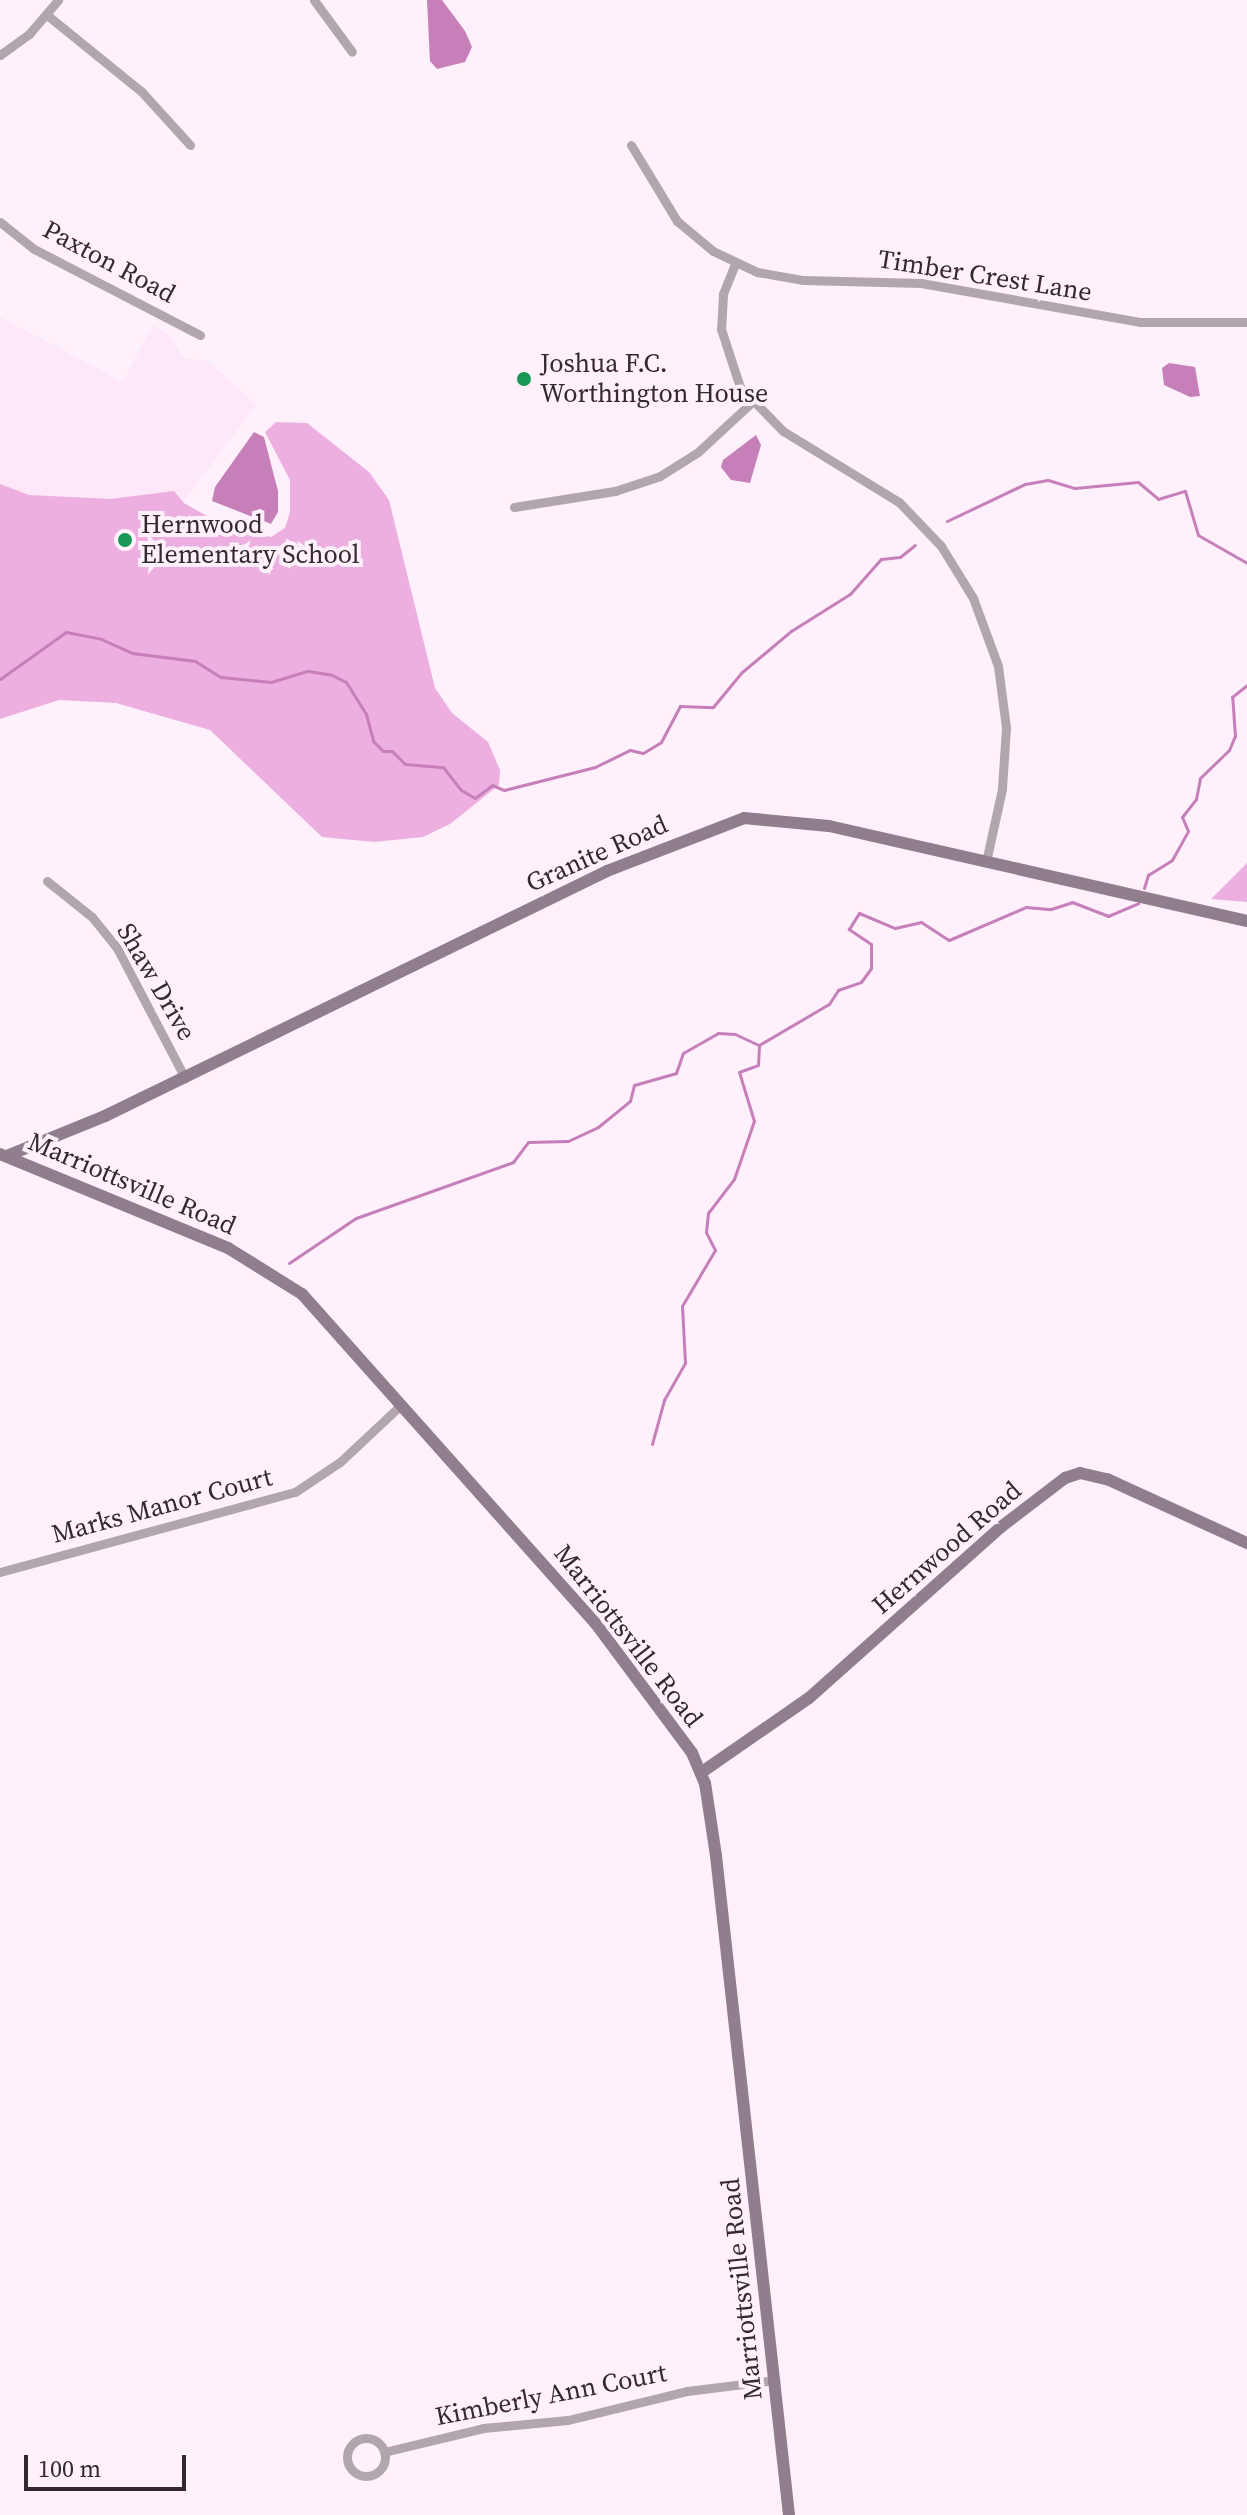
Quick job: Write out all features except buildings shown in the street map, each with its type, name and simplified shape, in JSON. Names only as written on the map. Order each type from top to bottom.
[{"type":"street","points":[[0,55],[47,15],[58,0]]},
{"type":"street","points":[[314,0],[352,52]]},
{"type":"street","points":[[47,15],[141,91],[190,145]]},
{"type":"street","name":"Timber Crest Lane","points":[[631,145],[677,221],[735,264],[780,278],[921,283],[1140,322],[1247,322]]},
{"type":"street","name":"Paxton Road","points":[[0,222],[34,249],[200,335]]},
{"type":"street","points":[[735,264],[723,294],[721,329],[731,369],[752,402],[795,439],[860,473],[899,502],[941,546],[973,598],[998,666],[1006,728],[1002,789],[986,862]]},
{"type":"street","points":[[514,507],[615,491],[660,476],[698,452],[752,402]]},
{"type":"street","name":"Granite Road","points":[[3,1155],[26,1152],[185,1078],[578,885],[722,824],[744,818],[794,819],[1247,921]]},
{"type":"street","name":"Shaw Drive","points":[[47,881],[92,917],[117,948],[185,1078]]},
{"type":"street","name":"Marriottsville Road","points":[[3,1155],[269,1269],[312,1304],[616,1649],[702,1772],[789,2515]]},
{"type":"street","name":"Marks Manor Court","points":[[0,1572],[295,1492],[340,1462],[401,1405]]},
{"type":"street","name":"Hernwood Road","points":[[702,1772],[809,1698],[1001,1527],[1065,1478],[1080,1473],[1107,1479],[1247,1543]]},
{"type":"street","name":"Kimberly Ann Court","points":[[384,2452],[470,2430],[552,2422],[687,2391],[775,2380]]},
{"type":"street","name":"Kimberly Ann Court","points":[[364,2437],[379,2443],[384,2452],[384,2464],[371,2475],[355,2473],[347,2460],[350,2445],[364,2437]]},
{"type":"shaded area","points":[[427,0],[442,0],[465,31],[472,47],[465,62],[437,69],[430,61]]},
{"type":"shaded area","points":[[0,317],[123,382],[153,325],[170,335],[183,358],[208,361],[256,405],[177,510],[0,654]]},
{"type":"shaded area","points":[[1169,363],[1195,367],[1200,396],[1190,397],[1164,385],[1162,368]]},
{"type":"shaded area","points":[[276,422],[307,423],[369,472],[389,500],[435,688],[452,713],[488,742],[500,770],[499,785],[450,824],[423,837],[374,842],[322,837],[210,730],[116,703],[59,700],[0,719],[0,484],[29,495],[110,499],[174,491],[184,503],[226,527],[271,537],[285,528],[290,512],[290,480],[265,432]]},
{"type":"shaded area","points":[[254,432],[264,437],[278,491],[278,512],[271,524],[212,501],[215,487]]},
{"type":"shaded area","points":[[756,435],[761,445],[750,483],[731,480],[721,467],[723,460]]},
{"type":"shaded area","points":[[1247,863],[1247,902],[1211,899]]},
{"type":"waterway","points":[[947,521],[1025,484],[1048,480],[1075,488],[1138,482],[1158,499],[1185,491],[1198,535],[1247,563]]},
{"type":"waterway","points":[[0,679],[66,632],[101,639],[132,653],[195,661],[221,677],[271,682],[308,671],[332,675],[346,682],[366,714],[373,741],[383,751],[392,751],[405,764],[443,767],[461,790],[475,798],[492,785],[504,790],[595,767],[630,750],[643,753],[661,742],[680,706],[713,707],[742,672],[791,631],[850,594],[881,559],[900,557],[915,545]]},
{"type":"waterway","points":[[1144,888],[1148,875],[1172,860],[1188,831],[1182,817],[1196,799],[1200,778],[1229,750],[1235,736],[1232,697],[1247,685]]},
{"type":"waterway","points":[[289,1263],[356,1218],[513,1162],[528,1142],[568,1141],[598,1127],[630,1101],[634,1085],[676,1073],[683,1053],[718,1033],[735,1034],[759,1045],[829,1004],[838,990],[861,982],[871,968],[871,944],[849,929],[859,913],[895,928],[921,922],[949,940],[1026,907],[1051,909],[1072,902],[1108,916],[1138,903]]},
{"type":"waterway","points":[[652,1444],[664,1400],[685,1363],[682,1306],[715,1250],[706,1232],[708,1213],[734,1179],[754,1121],[739,1072],[758,1065],[759,1045]]},
{"type":"place","name":"Joshua F.C. Worthington House","points":[[524,379]]},
{"type":"place","name":"Hernwood Elementary School","points":[[125,540]]}]
